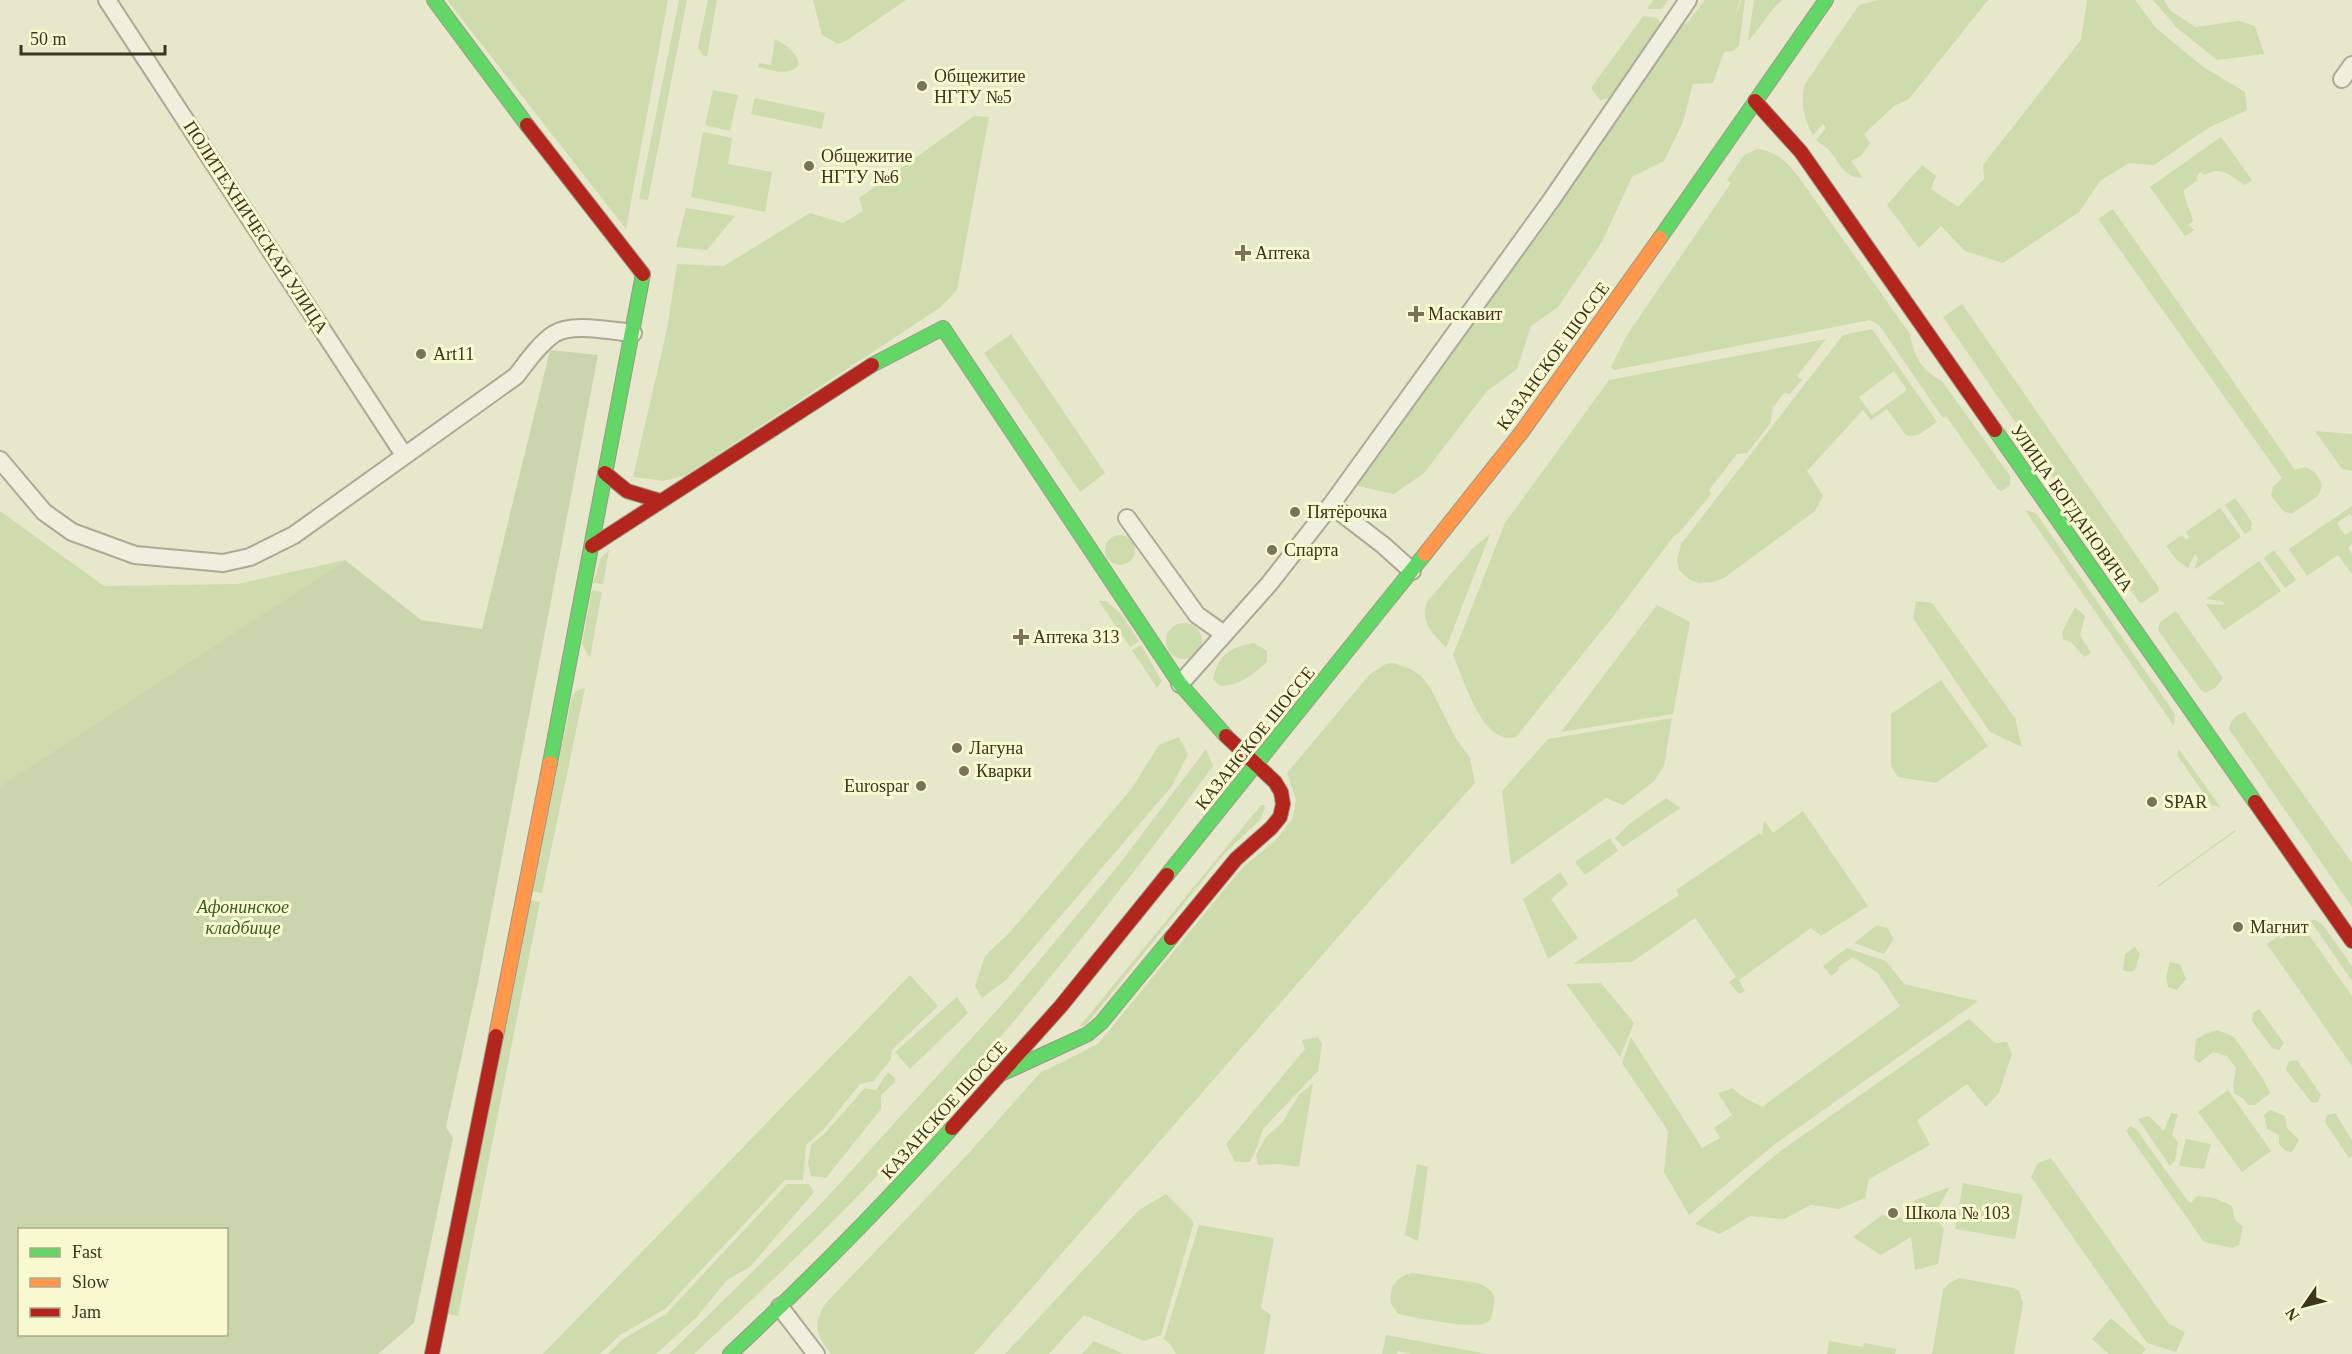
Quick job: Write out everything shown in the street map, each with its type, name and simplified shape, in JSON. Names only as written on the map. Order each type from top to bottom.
[{"type":"street","name":"ПОЛИТЕХНИЧЕСКАЯ УЛИЦА","points":[[107,0],[404,455]]},
{"type":"street","points":[[432,1354],[644,275],[535,136],[434,0]]},
{"type":"street","points":[[1180,684],[1269,584],[1331,506],[1552,199],[1688,0]]},
{"type":"street","name":"КАЗАНСКОЕ ШОССЕ","points":[[730,1354],[908,1179],[1061,1006],[1257,764],[1412,571],[1568,369],[1826,0]]},
{"type":"street","name":"УЛИЦА БОГДАНОВИЧА","points":[[1755,101],[1801,152],[2352,941]]},
{"type":"street","points":[[592,546],[879,360],[943,328],[1180,684],[1216,727],[1275,782],[1281,792],[1283,804],[1280,817],[1271,828],[1236,859],[1101,1023],[1088,1034],[1001,1074]]},
{"type":"street","points":[[0,459],[44,512],[72,532],[135,555],[223,563],[250,557],[294,535],[516,376],[535,352],[554,334],[567,329],[633,333]]},
{"type":"street","points":[[605,473],[627,491],[660,501]]},
{"type":"street","points":[[1331,506],[1383,545],[1412,571]]},
{"type":"street","points":[[1127,518],[1197,615],[1224,634]]},
{"type":"street","points":[[780,1307],[816,1354]]},
{"type":"green space","points":[[447,0],[668,0],[626,229]]},
{"type":"green space","points":[[679,0],[687,0],[648,200],[639,199]]},
{"type":"green space","points":[[708,0],[717,0],[707,57],[698,47]]},
{"type":"green space","points":[[813,0],[906,0],[846,41],[838,44],[822,35]]},
{"type":"green space","points":[[1653,0],[1668,0],[1662,9],[1647,9]]},
{"type":"green space","points":[[1705,0],[1740,0],[1733,24],[1741,0],[1745,0],[1739,46],[1733,51],[1724,52],[1713,83],[1693,84],[1683,122],[1664,161],[1632,177],[1602,242],[1558,307],[1531,326],[1517,369],[1487,391],[1424,473],[1394,494],[1340,482],[1631,94],[1600,100],[1591,88],[1643,16],[1657,18],[1668,35],[1688,22]]},
{"type":"green space","points":[[1754,0],[1782,0],[1748,41]]},
{"type":"green space","points":[[1878,0],[1988,0],[1909,99],[1894,106],[1864,134],[1870,143],[1861,156],[1851,161],[1863,178],[1846,172],[1828,149],[1816,140],[1826,128],[1823,124],[1813,135],[1805,117],[1803,97],[1805,84],[1859,5]]},
{"type":"green space","points":[[2087,0],[2135,0],[2156,28],[2202,66],[2245,92],[2247,110],[2208,128],[2154,165],[2129,163],[2100,181],[2079,212],[2003,263],[1965,251],[1941,226],[1919,248],[1887,205],[1922,165],[1936,176],[1931,189],[1958,207],[1984,179],[1983,165],[2081,40]]},
{"type":"green space","points":[[2153,0],[2164,0],[2170,10],[2195,27],[2239,21],[2255,26],[2264,54],[2217,60],[2176,27]]},
{"type":"green space","points":[[775,39],[787,46],[796,56],[799,65],[794,69],[780,72],[758,67],[759,63],[771,65]]},
{"type":"green space","points":[[713,90],[738,95],[730,131],[705,125]]},
{"type":"green space","points":[[755,98],[825,113],[822,129],[751,114]]},
{"type":"green space","points":[[974,116],[989,117],[957,290],[941,307],[686,475],[664,481],[633,477],[667,329],[677,264],[724,266],[810,213],[843,223],[863,211],[859,198]]},
{"type":"green space","points":[[703,132],[732,138],[728,164],[772,172],[765,212],[691,197]]},
{"type":"green space","points":[[2221,137],[2252,180],[2245,185],[2221,171],[2205,175],[2200,172],[2196,178],[2198,180],[2184,190],[2193,221],[2188,225],[2195,230],[2185,236],[2150,187]]},
{"type":"green space","points":[[1757,149],[1776,155],[1798,176],[1910,334],[1920,362],[1942,381],[2010,476],[2010,485],[2002,491],[1998,490],[1946,416],[1943,418],[1879,325],[1870,320],[1614,370],[1611,367],[1627,335],[1731,183],[1727,180],[1744,155]]},
{"type":"green space","points":[[686,208],[735,216],[707,250],[676,247]]},
{"type":"green space","points":[[2113,209],[2295,470],[2309,469],[2318,477],[2322,486],[2318,496],[2291,514],[2283,511],[2271,496],[2273,487],[2282,478],[2098,219]]},
{"type":"green space","points":[[1962,304],[2159,588],[2159,591],[2142,603],[2139,602],[1943,317]]},
{"type":"green space","points":[[1872,329],[1937,422],[1922,432],[1910,436],[1906,435],[1887,409],[1871,420],[1863,410],[1807,471],[1823,496],[1815,511],[1724,578],[1699,583],[1690,580],[1679,570],[1677,561],[1681,544],[1843,335]],"holes":[[[1894,371],[1907,390],[1872,415],[1859,397]]]},
{"type":"green space","points":[[1011,334],[1105,473],[1080,492],[984,353]]},
{"type":"green space","points":[[1826,339],[1797,376],[1802,380],[1790,394],[1784,393],[1773,407],[1770,424],[1747,453],[1737,454],[1709,490],[1711,494],[1680,532],[1674,536],[1615,614],[1516,737],[1504,737],[1493,731],[1476,708],[1453,655],[1505,523],[1609,380]]},
{"type":"green space","name":"Афонинское кладбище","points":[[550,350],[598,355],[478,982],[446,1127],[453,1138],[414,1323],[378,1354],[0,1354],[0,786],[345,560],[421,620],[482,629]]},
{"type":"green space","points":[[2315,431],[2352,434],[2352,471],[2342,469]]},
{"type":"green space","points":[[2235,498],[2252,522],[2251,530],[2245,534],[2225,505]]},
{"type":"green space","points":[[2352,506],[2352,517],[2350,514],[2337,523],[2345,535],[2352,531],[2352,544],[2348,548],[2352,554],[2352,574],[2338,555],[2307,576],[2289,549]]},
{"type":"green space","points":[[2220,508],[2241,537],[2194,569],[2198,558],[2195,554],[2188,568],[2177,560],[2166,546],[2182,535],[2186,540],[2189,537],[2186,532]]},
{"type":"green space","points":[[2025,510],[2036,513],[2175,714],[2174,726]]},
{"type":"green space","points":[[0,511],[104,586],[237,584],[345,560],[0,786]]},
{"type":"green space","points":[[1490,534],[1446,648],[1426,621],[1427,602],[1472,549]]},
{"type":"green space","points":[[1120,535],[1131,539],[1135,550],[1131,561],[1120,565],[1109,561],[1105,550],[1109,539]]},
{"type":"green space","points":[[609,550],[603,584],[593,583],[601,558]]},
{"type":"green space","points":[[2274,550],[2296,580],[2285,588],[2264,558]]},
{"type":"green space","points":[[2259,561],[2281,591],[2224,630],[2206,604],[2225,605],[2222,601],[2206,599]]},
{"type":"green space","points":[[592,590],[602,592],[590,658],[582,644]]},
{"type":"green space","points":[[1099,601],[1106,601],[1121,614],[1139,641],[1130,647]]},
{"type":"green space","points":[[1916,601],[1932,603],[2015,718],[2022,747],[1990,732],[1913,618]]},
{"type":"green space","points":[[1657,605],[1690,622],[1673,714],[1561,732]]},
{"type":"green space","points":[[2075,607],[2085,616],[2080,635],[2091,653],[2084,657],[2071,642],[2063,639],[2062,632]]},
{"type":"green space","points":[[2176,611],[2223,678],[2215,688],[2205,693],[2158,630],[2160,622]]},
{"type":"green space","points":[[1184,623],[1196,629],[1202,641],[1196,653],[1184,659],[1172,653],[1166,641],[1172,629]]},
{"type":"green space","points":[[1254,643],[1267,651],[1267,662],[1240,681],[1220,686],[1213,679],[1222,658],[1238,647]]},
{"type":"green space","points":[[1141,645],[1162,681],[1157,688],[1132,650]]},
{"type":"green space","points":[[1393,663],[1411,669],[1421,676],[1431,689],[1455,737],[1470,758],[1475,783],[974,1354],[831,1354],[819,1335],[817,1324],[826,1303],[969,1153],[1040,1073],[1098,1044],[1242,868],[1277,839],[1293,818],[1296,800],[1287,773],[1370,674],[1386,664]]},
{"type":"green space","points":[[1941,680],[1988,746],[1936,783],[1898,777],[1891,766],[1891,714]]},
{"type":"green space","points":[[585,688],[542,893],[532,891],[572,697],[576,691]]},
{"type":"green space","points":[[2245,712],[2352,863],[2352,907],[2229,729],[2234,718]]},
{"type":"green space","points":[[1672,718],[1664,766],[1654,781],[1623,805],[1606,798],[1511,865],[1502,791],[1548,739]]},
{"type":"green space","points":[[1179,737],[1188,754],[1172,786],[1006,980],[982,998],[975,986],[985,956],[1010,932],[1132,788],[1159,745]]},
{"type":"green space","points":[[1206,749],[1213,766],[1175,818],[1057,969],[932,1116],[842,1212],[694,1354],[669,1354],[820,1205],[1008,998],[1118,866]]},
{"type":"green space","points":[[2179,749],[2221,808],[2212,805],[2177,755]]},
{"type":"green space","points":[[1666,798],[1680,808],[1623,847],[1615,838],[1629,824]]},
{"type":"green space","points":[[1261,805],[1265,808],[1260,820],[1224,854],[1086,1025],[1079,1027]]},
{"type":"green space","points":[[1803,811],[1868,906],[1821,936],[1811,928],[1739,980],[1745,991],[1739,994],[1729,982],[1736,977],[1695,918],[1632,962],[1573,964],[1679,895],[1676,890],[1760,833],[1762,836],[1764,820],[1773,833]]},
{"type":"green space","points":[[2235,830],[2236,831],[2157,886]]},
{"type":"green space","points":[[1610,838],[1618,851],[1585,875],[1575,862]]},
{"type":"green space","points":[[1560,872],[1568,884],[1551,899],[1578,938],[1548,959],[1523,899]]},
{"type":"green space","points":[[530,900],[540,902],[458,1316],[447,1314]]},
{"type":"green space","points":[[2310,920],[2322,924],[2352,966],[2352,981]]},
{"type":"green space","points":[[1877,925],[1887,928],[1894,939],[1884,954],[1854,943]]},
{"type":"green space","points":[[2302,925],[2352,996],[2352,1066],[2267,944],[2279,936],[2281,939]]},
{"type":"green space","points":[[2135,947],[2140,954],[2135,970],[2129,972],[2123,970],[2125,954]]},
{"type":"green space","points":[[1847,948],[1886,961],[1904,984],[1978,1001],[1775,1144],[1689,1215],[1664,1172],[1668,1131],[1622,1063],[1631,1037],[1702,1148],[1720,1138],[1714,1128],[1732,1115],[1718,1093],[1733,1088],[1743,1097],[1762,1107],[1900,1006],[1878,973],[1853,957],[1838,967],[1838,971],[1831,976],[1823,966]]},
{"type":"green space","points":[[2170,962],[2180,964],[2186,979],[2177,990],[2168,987],[2166,977]]},
{"type":"green space","points":[[910,975],[938,1006],[892,1050],[891,1059],[874,1081],[860,1084],[823,1130],[806,1145],[803,1180],[785,1180],[665,1309],[620,1335],[600,1354],[543,1354]]},
{"type":"green space","points":[[1601,983],[1634,1023],[1620,1057],[1566,984]]},
{"type":"green space","points":[[957,997],[968,1013],[910,1069],[895,1052]]},
{"type":"green space","points":[[2259,1009],[2284,1043],[2279,1050],[2272,1048],[2252,1021],[2253,1013]]},
{"type":"green space","points":[[1969,1019],[1995,1043],[2007,1042],[2012,1054],[1999,1093],[1986,1107],[1967,1084],[1917,1120],[1930,1145],[1869,1179],[1865,1198],[1839,1209],[1811,1205],[1784,1219],[1750,1216],[1720,1234],[1695,1224],[1779,1152]]},
{"type":"green space","points":[[2217,1030],[2234,1037],[2263,1079],[2270,1093],[2255,1105],[2248,1105],[2244,1099],[2234,1093],[2236,1068],[2227,1056],[2213,1052],[2199,1063],[2194,1059],[2196,1039]]},
{"type":"green space","points":[[1318,1037],[1322,1044],[1318,1071],[1263,1129],[1250,1162],[1235,1162],[1226,1144],[1305,1049],[1302,1040]]},
{"type":"green space","points":[[2297,1060],[2321,1095],[2318,1102],[2312,1103],[2286,1070],[2289,1061]]},
{"type":"green space","points":[[888,1072],[894,1077],[895,1082],[881,1095],[881,1109],[826,1178],[811,1176],[808,1163],[811,1145],[826,1132],[865,1088],[876,1090]]},
{"type":"green space","points":[[1313,1083],[1299,1167],[1279,1164],[1258,1165],[1256,1155],[1266,1137],[1282,1123],[1299,1095]]},
{"type":"green space","points":[[2228,1090],[2271,1151],[2242,1172],[2198,1112]]},
{"type":"green space","points":[[2270,1110],[2285,1116],[2287,1128],[2299,1140],[2292,1152],[2286,1151],[2279,1144],[2279,1135],[2267,1129],[2264,1115]]},
{"type":"green space","points":[[2171,1113],[2178,1114],[2172,1135],[2178,1142],[2175,1161],[2170,1166],[2138,1119],[2149,1116],[2164,1131]]},
{"type":"green space","points":[[2335,1113],[2352,1140],[2352,1156],[2349,1158],[2325,1122],[2327,1115]]},
{"type":"green space","points":[[2130,1126],[2136,1129],[2187,1200],[2191,1203],[2197,1196],[2214,1198],[2232,1206],[2235,1220],[2243,1227],[2239,1245],[2232,1248],[2204,1242],[2126,1131]]},
{"type":"green space","points":[[2186,1139],[2211,1144],[2204,1169],[2179,1166]]},
{"type":"green space","points":[[2051,1158],[2169,1324],[2185,1332],[2176,1352],[2147,1343],[2031,1177],[2038,1163]]},
{"type":"green space","points":[[1417,1164],[1428,1167],[1418,1241],[1405,1235]]},
{"type":"green space","points":[[1963,1183],[2023,1195],[2015,1239],[1955,1229]]},
{"type":"green space","points":[[787,1184],[809,1184],[814,1192],[751,1266],[727,1280],[697,1317],[656,1354],[608,1354],[623,1339],[666,1314]]},
{"type":"green space","points":[[1950,1187],[1934,1215],[1944,1229],[1938,1264],[1915,1270],[1911,1237],[1881,1255],[1853,1237],[1882,1215],[1903,1218],[1915,1200]]},
{"type":"green space","points":[[1166,1194],[1194,1222],[1161,1335],[1144,1341],[1084,1315],[1049,1354],[1005,1354],[1139,1210]]},
{"type":"green space","points":[[1199,1225],[1274,1238],[1261,1308],[1271,1315],[1264,1354],[1176,1354],[1164,1339]]},
{"type":"green space","points":[[1413,1273],[1485,1286],[1490,1290],[1494,1299],[1493,1312],[1489,1321],[1483,1324],[1460,1324],[1398,1314],[1391,1303],[1391,1292],[1398,1279]]},
{"type":"green space","points":[[1959,1278],[2014,1288],[2019,1291],[2023,1304],[2014,1354],[1932,1354],[1943,1290]]},
{"type":"green space","points":[[2111,1318],[2146,1349],[2142,1354],[2109,1354],[2092,1339]]},
{"type":"green space","points":[[1386,1335],[1487,1354],[1413,1354],[1398,1351],[1397,1354],[1382,1354]]},
{"type":"green space","points":[[1094,1341],[1124,1354],[1082,1354]]},
{"type":"green space","points":[[1829,1341],[1863,1347],[1864,1343],[1896,1349],[1895,1354],[1827,1354]]},
{"type":"traffic: fast","points":[[434,0],[527,125]]},
{"type":"traffic: fast","points":[[1660,238],[1826,0]]},
{"type":"traffic: fast","points":[[550,763],[643,274]]},
{"type":"traffic: fast","points":[[872,365],[943,328],[1180,684],[1226,736]]},
{"type":"traffic: fast","points":[[1995,430],[2255,802]]},
{"type":"traffic: fast","points":[[1167,875],[1425,554]]},
{"type":"traffic: fast","points":[[1001,1074],[1088,1034],[1101,1023],[1171,938]]},
{"type":"traffic: fast","points":[[730,1354],[844,1244],[952,1128]]},
{"type":"traffic: slow","points":[[1425,554],[1521,433],[1660,238]]},
{"type":"traffic: slow","points":[[496,1036],[550,763]]},
{"type":"traffic: jam","points":[[1755,101],[1801,152],[1995,430]]},
{"type":"traffic: jam","points":[[527,125],[643,274]]},
{"type":"traffic: jam","points":[[592,546],[872,365]]},
{"type":"traffic: jam","points":[[605,473],[627,491],[660,501]]},
{"type":"traffic: jam","points":[[1171,938],[1236,859],[1280,817],[1283,804],[1281,792],[1275,782],[1226,736]]},
{"type":"traffic: jam","points":[[2255,802],[2352,941]]},
{"type":"traffic: jam","points":[[952,1128],[1061,1006],[1167,875]]},
{"type":"traffic: jam","points":[[432,1354],[496,1036]]},
{"type":"place","name":"Общежитие НГТУ №5","points":[[922,86]]},
{"type":"place","name":"Общежитие НГТУ №6","points":[[809,166]]},
{"type":"place","name":"Аптека","points":[[1243,253]]},
{"type":"place","name":"Маскавит","points":[[1416,314]]},
{"type":"place","name":"Art11","points":[[421,354]]},
{"type":"place","name":"Пятёрочка","points":[[1295,512]]},
{"type":"place","name":"Спарта","points":[[1272,550]]},
{"type":"place","name":"Аптека 313","points":[[1021,637]]},
{"type":"place","name":"Лагуна","points":[[957,748]]},
{"type":"place","name":"Кварки","points":[[964,771]]},
{"type":"place","name":"Eurospar","points":[[921,786]]},
{"type":"place","name":"SPAR","points":[[2152,802]]},
{"type":"place","name":"Магнит","points":[[2238,927]]},
{"type":"place","name":"Школа № 103","points":[[1893,1213]]}]
